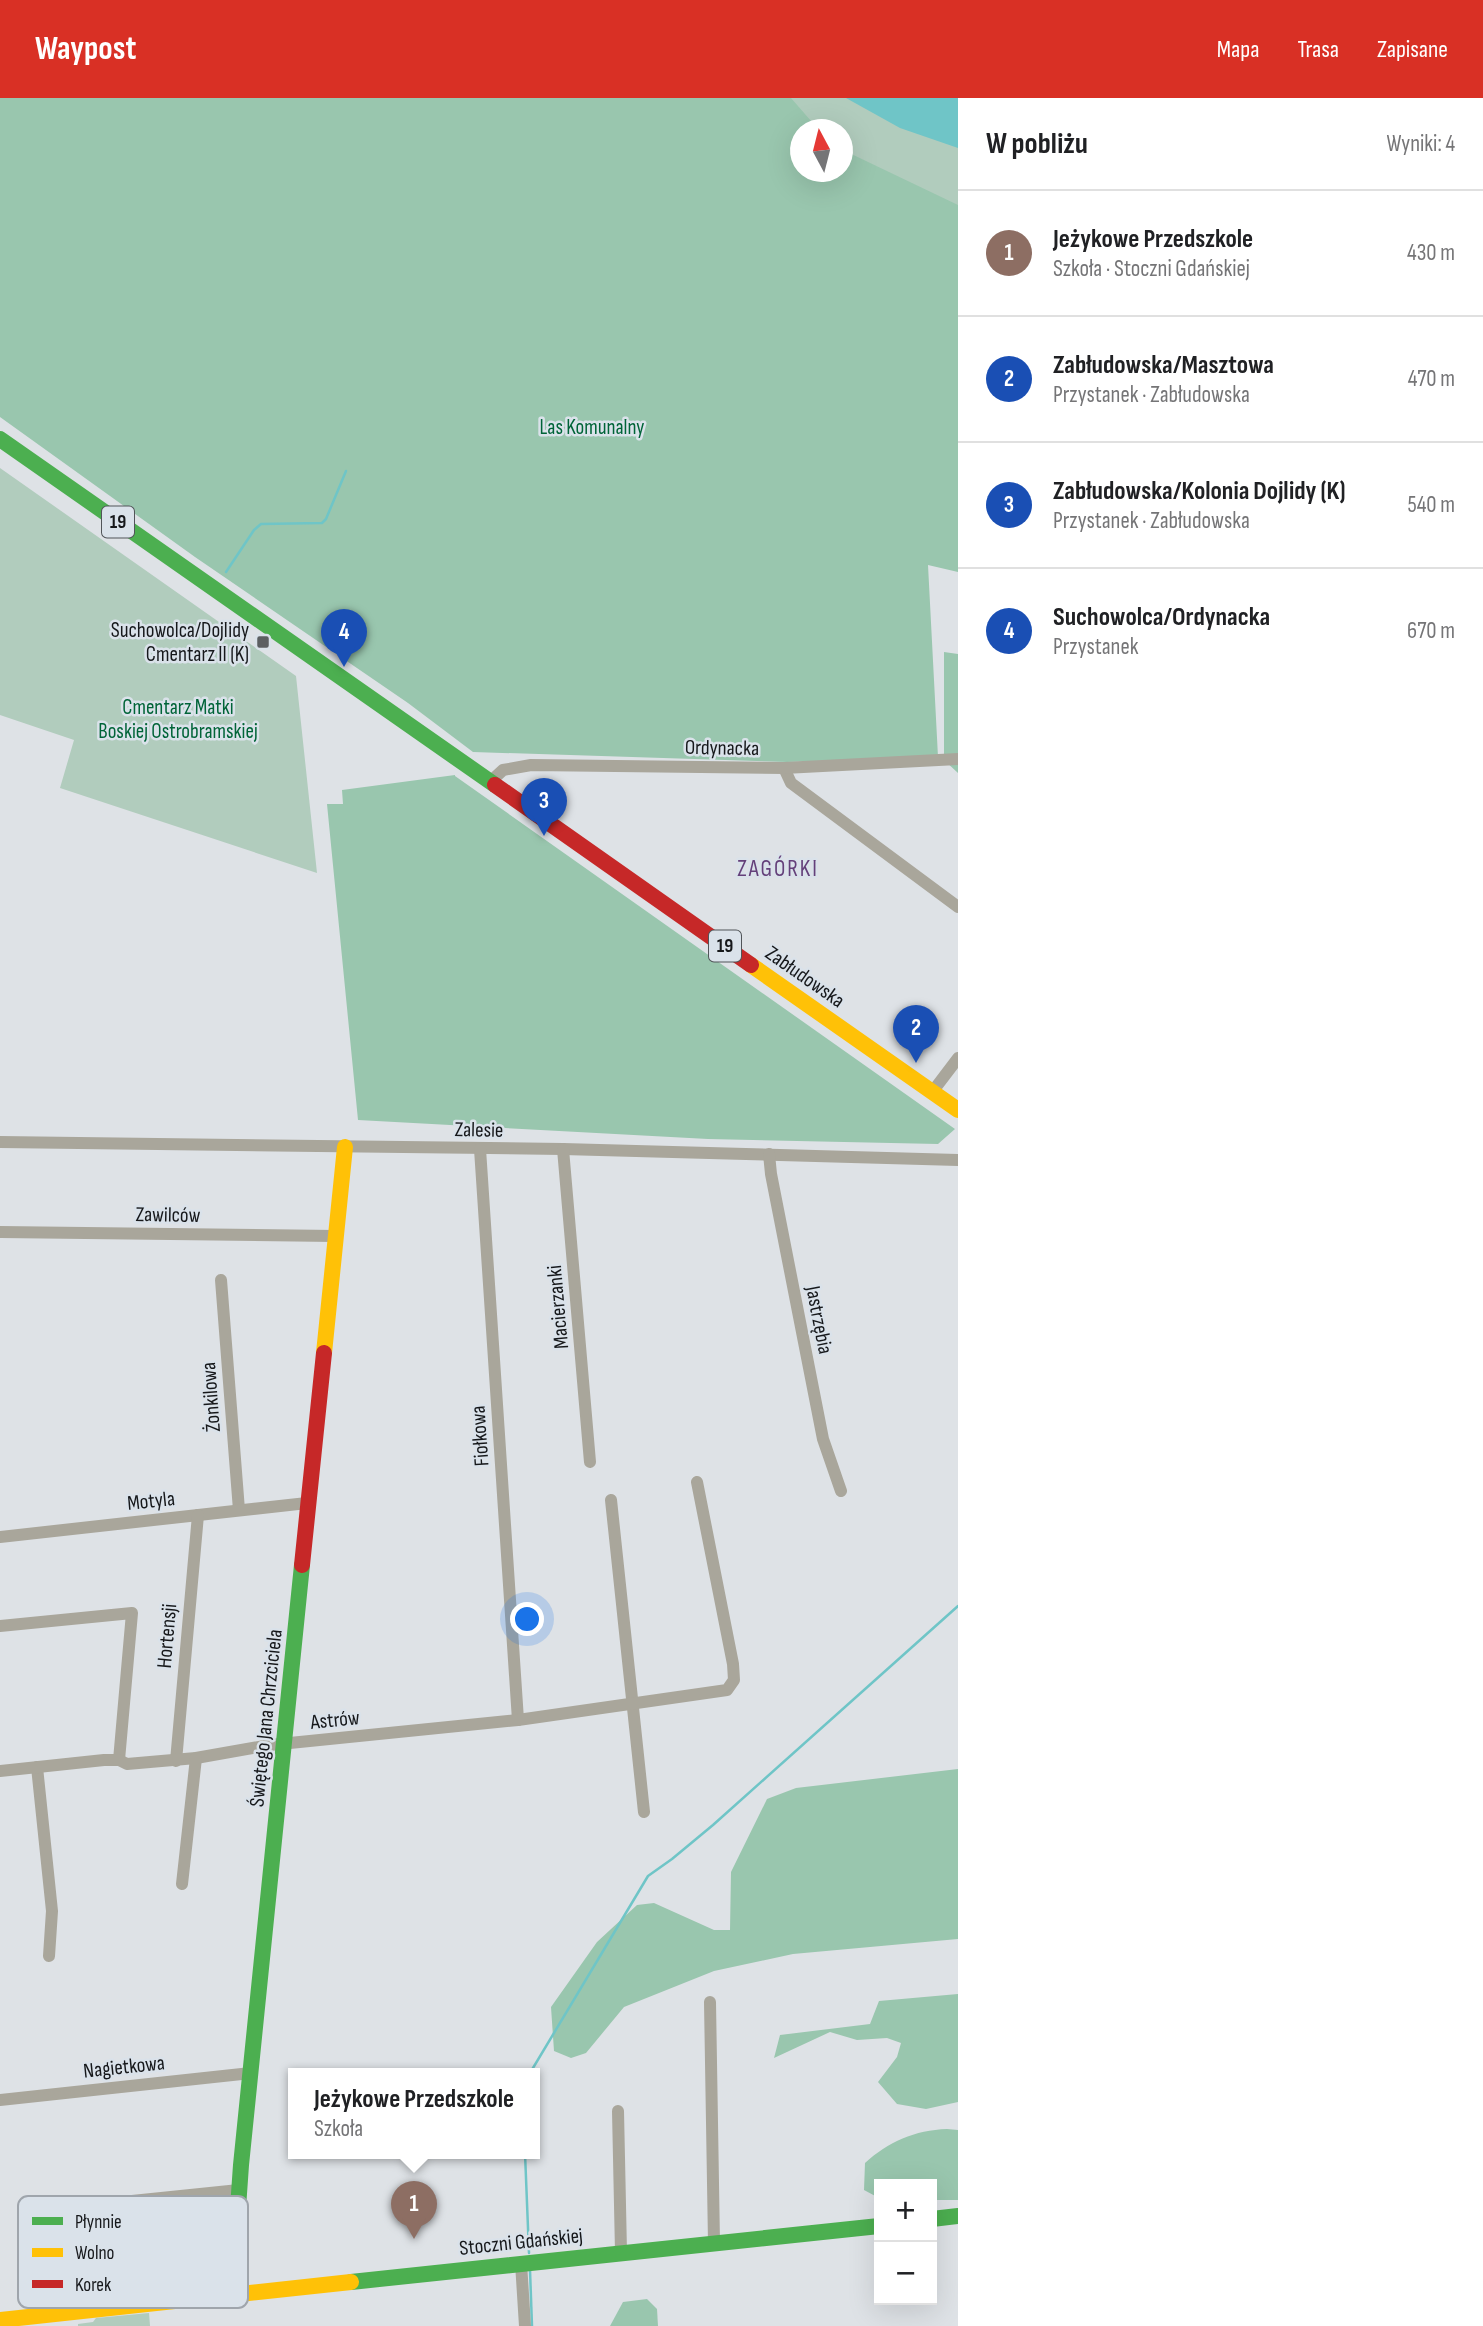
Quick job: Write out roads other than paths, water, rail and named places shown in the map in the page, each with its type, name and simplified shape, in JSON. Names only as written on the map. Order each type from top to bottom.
[{"type":"main road","name":"19","points":[[0,439],[491,782]]},
{"type":"main road","name":"Zabłudowska","points":[[491,782],[958,1110]]},
{"type":"main road","name":"Świętego Jana Chrzciciela","points":[[239,2196],[345,1147]]},
{"type":"main road","points":[[937,2219],[958,2216]]},
{"type":"main road","name":"Stoczni Gdańskiej","points":[[248,2292],[874,2226]]},
{"type":"main road","name":"Stoczni Gdańskiej","points":[[0,2320],[107,2308]]},
{"type":"street","name":"Ordynacka","points":[[491,782],[503,770],[531,765],[785,768],[958,758]]},
{"type":"street","points":[[785,768],[791,783],[958,906]]},
{"type":"street","points":[[933,1091],[958,1058]]},
{"type":"street","name":"Zalesie","points":[[0,1142],[563,1149],[958,1160]]},
{"type":"street","name":"Fiołkowa","points":[[480,1149],[518,1720]]},
{"type":"street","name":"Macierzanki","points":[[563,1149],[590,1462]]},
{"type":"street","name":"Jastrzębia","points":[[769,1154],[823,1439],[841,1491]]},
{"type":"street","name":"Zawilców","points":[[0,1232],[335,1236]]},
{"type":"street","name":"Żonkilowa","points":[[222,1280],[239,1510]]},
{"type":"street","name":"Astrów","points":[[0,1771],[119,1760],[127,1763],[196,1758],[285,1744],[518,1720],[727,1690],[734,1680],[733,1664],[697,1482]]},
{"type":"street","points":[[611,1500],[644,1812]]},
{"type":"street","name":"Motyla","points":[[0,1537],[307,1503]]},
{"type":"street","name":"Hortensji","points":[[176,1760],[198,1515]]},
{"type":"street","points":[[0,1626],[132,1613],[119,1760]]},
{"type":"street","points":[[183,1884],[196,1758]]},
{"type":"street","points":[[37,1767],[52,1911],[49,1956]]},
{"type":"street","points":[[710,2002],[714,2243]]},
{"type":"street","name":"Nagietkowa","points":[[0,2100],[251,2073]]},
{"type":"street","points":[[618,2111],[621,2252]]},
{"type":"street","points":[[181,2196],[239,2190]]},
{"type":"street","points":[[521,2263],[525,2326]]},
{"type":"water","points":[[846,98],[958,98],[958,148],[900,128]]},
{"type":"waterway","points":[[226,572],[254,530],[261,524],[322,523],[346,471]]},
{"type":"waterway","points":[[533,2068],[648,1876],[713,1825],[958,1606]]},
{"type":"waterway","points":[[525,2159],[529,2253]]},
{"type":"waterway","points":[[530,2270],[532,2326]]},
{"type":"place","name":"Suchowolca/Dojlidy Cmentarz II (K)","points":[[263,642]]},
{"type":"place","name":"Suchowolca/Ordynacka","points":[[344,667]]},
{"type":"place","name":"Zabłudowska/Kolonia Dojlidy (K)","points":[[544,836]]},
{"type":"place","name":"Zabłudowska/Masztowa","points":[[916,1063]]},
{"type":"place","name":"Jeżykowe Przedszkole","points":[[414,2239]]},
{"type":"district","name":"ZAGÓRKI","points":[[778,869]]},
{"type":"park label","name":"Las Komunalny","points":[[592,427]]},
{"type":"park label","name":"Cmentarz Matki Boskiej Ostrobramskiej","points":[[178,719]]}]
